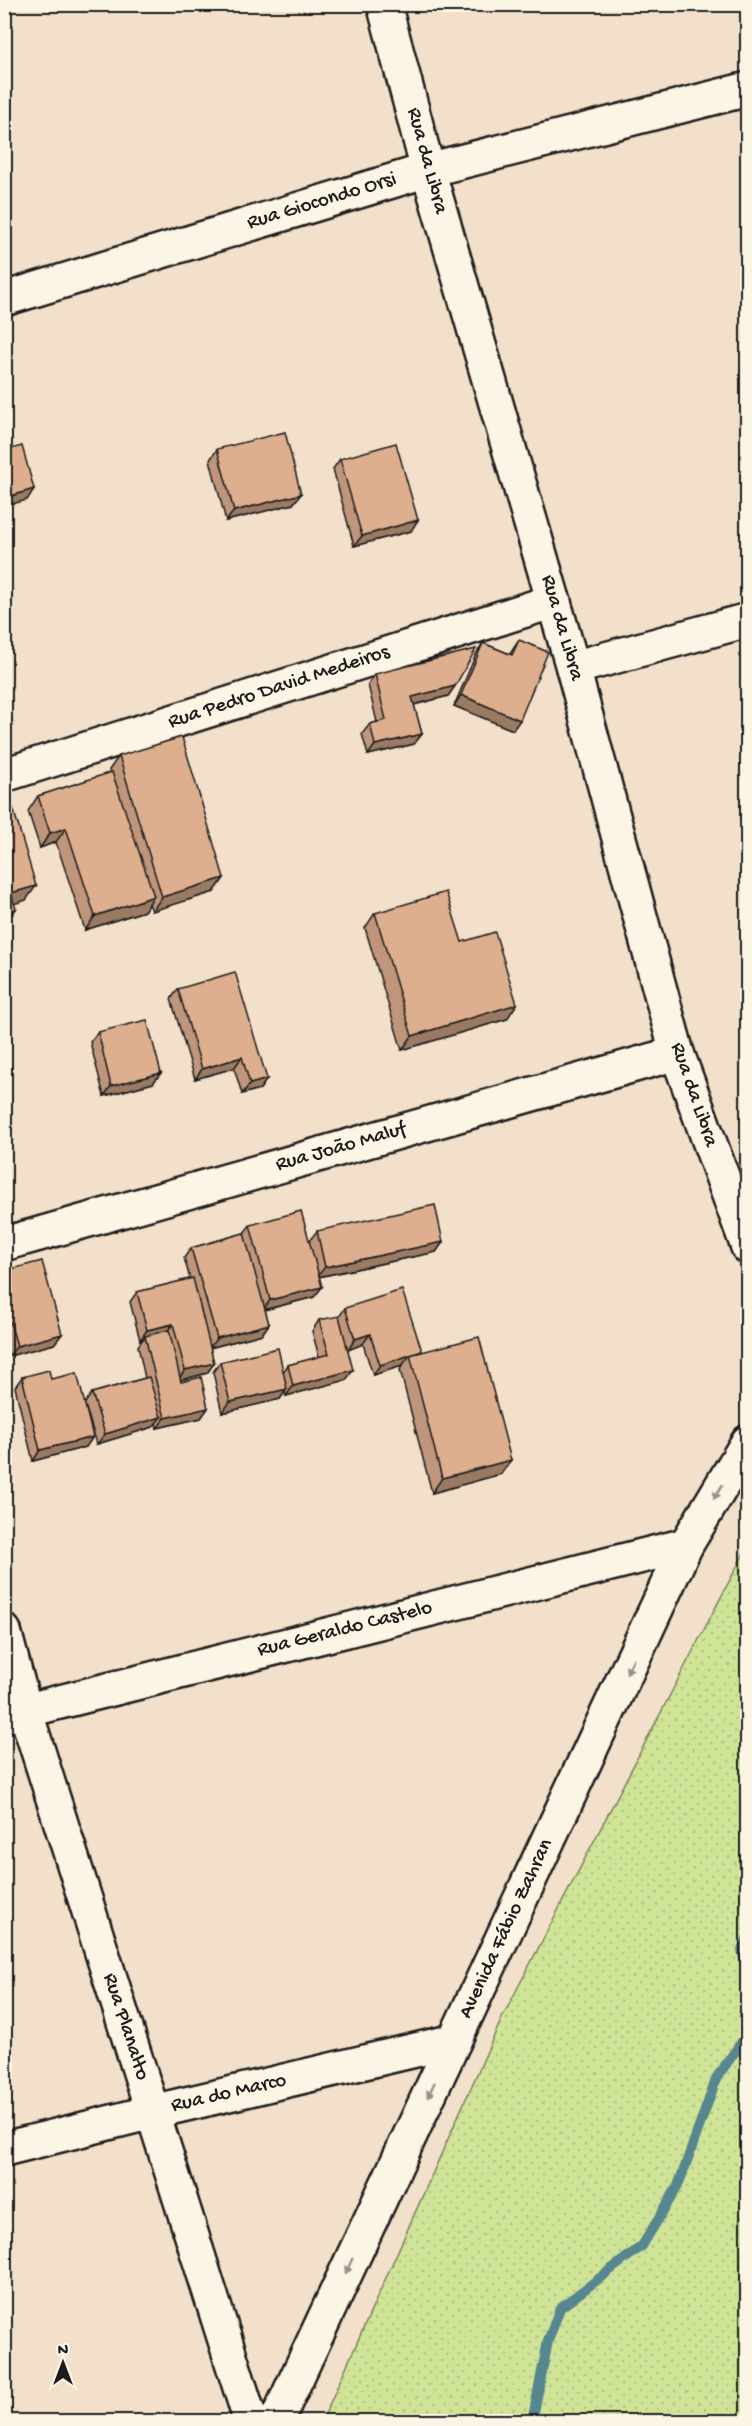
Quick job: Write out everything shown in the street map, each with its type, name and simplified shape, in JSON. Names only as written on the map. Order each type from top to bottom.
[{"type":"street","name":"Rua da Libra","points":[[384,4],[428,170],[573,668],[677,1053],[747,1247]]},
{"type":"street","name":"Rua Giocondo Orsi","points":[[4,299],[428,170],[747,89]]},
{"type":"street","name":"Rua Pedro David Medeiros","points":[[4,775],[554,601]]},
{"type":"street","points":[[573,668],[747,620]]},
{"type":"street","name":"Rua João Maluf","points":[[4,1244],[677,1053]]},
{"type":"street","name":"Avenida Fábio Zahran","points":[[276,2421],[686,1545],[747,1442]]},
{"type":"street","name":"Rua Geraldo Castelo","points":[[15,1713],[686,1545]]},
{"type":"street","name":"Rua Planalto","points":[[4,1631],[15,1713],[152,2112],[251,2421]]},
{"type":"street","name":"Rua do Marco","points":[[4,2149],[454,2041]]},
{"type":"green space","points":[[747,1547],[747,2417],[741,2422],[322,2421],[502,2018]]},
{"type":"building","points":[[285,432],[301,494],[234,511],[217,449]]},
{"type":"building","points":[[396,443],[418,520],[362,536],[340,459]]},
{"type":"building","points":[[22,446],[34,489],[4,498],[4,451]]},
{"type":"building","points":[[519,640],[548,652],[520,720],[461,695],[483,643],[512,655]]},
{"type":"building","points":[[476,649],[455,686],[412,697],[422,734],[375,745],[370,724],[386,720],[375,674]]},
{"type":"building","points":[[182,737],[224,878],[162,897],[119,756]]},
{"type":"building","points":[[112,772],[154,896],[95,916],[66,828],[50,833],[38,796]]},
{"type":"building","points":[[4,784],[6,784],[36,886],[11,893],[16,909],[4,912]]},
{"type":"building","points":[[446,892],[462,942],[495,932],[517,1004],[412,1036],[375,913]]},
{"type":"building","points":[[235,972],[267,1079],[250,1084],[242,1057],[202,1069],[178,989]]},
{"type":"building","points":[[147,1020],[161,1073],[111,1086],[98,1032]]},
{"type":"building","points":[[435,1205],[443,1242],[325,1267],[317,1231]]},
{"type":"building","points":[[301,1211],[322,1287],[270,1300],[250,1225]]},
{"type":"building","points":[[244,1233],[269,1324],[217,1338],[191,1248]]},
{"type":"building","points":[[42,1261],[62,1334],[17,1346],[4,1302],[4,1271]]},
{"type":"building","points":[[193,1278],[214,1363],[185,1370],[173,1324],[147,1330],[137,1292]]},
{"type":"building","points":[[402,1290],[422,1351],[380,1365],[370,1334],[355,1339],[345,1308]]},
{"type":"building","points":[[339,1316],[353,1370],[293,1386],[288,1365],[329,1354],[319,1320]]},
{"type":"building","points":[[169,1330],[181,1382],[201,1377],[208,1408],[165,1418],[145,1336]]},
{"type":"building","points":[[479,1337],[511,1460],[442,1478],[410,1355]]},
{"type":"building","points":[[278,1348],[287,1389],[230,1402],[220,1362]]},
{"type":"building","points":[[49,1370],[51,1379],[77,1373],[93,1437],[40,1450],[22,1377]]},
{"type":"building","points":[[149,1377],[161,1417],[105,1434],[92,1393]]},
{"type":"waterway","points":[[748,1937],[742,1950],[748,1973]]},
{"type":"waterway","points":[[532,2422],[548,2341],[560,2308],[642,2246],[678,2186],[717,2077],[746,2036],[748,2027]]}]
